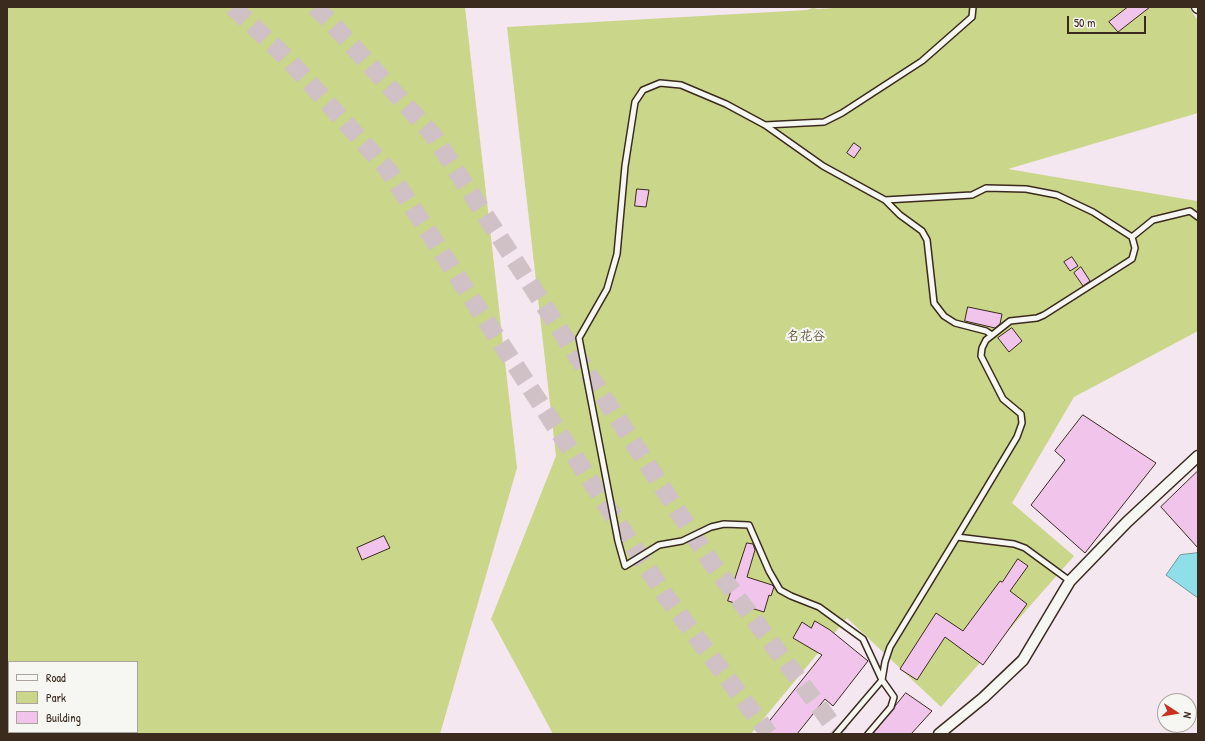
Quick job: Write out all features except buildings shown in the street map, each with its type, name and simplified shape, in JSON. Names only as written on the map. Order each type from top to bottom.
[{"type":"street","points":[[939,734],[983,698],[1023,660],[1070,581],[1127,522],[1198,456]]},
{"type":"lane","points":[[765,125],[824,122],[842,113],[922,60],[972,17],[973,7]]},
{"type":"lane","points":[[868,734],[891,707],[894,696],[882,680],[863,639],[819,607],[780,590],[769,571],[749,524],[724,524],[711,527],[682,541],[659,545],[625,566],[618,541],[579,338],[607,289],[618,254],[625,166],[635,102],[643,90],[660,83],[681,85],[726,104],[765,125],[823,166],[884,200],[900,215],[922,231],[928,240],[934,303],[944,316],[954,323],[986,331],[992,335]]},
{"type":"lane","points":[[836,734],[882,680],[885,662],[890,647],[1017,436],[1022,424],[1021,414],[1003,398],[981,356],[982,348],[986,340],[1010,321],[1037,318],[1044,315],[1132,259],[1135,248],[1132,238],[1093,212],[1057,195],[1026,189],[986,188],[972,195],[884,200]]},
{"type":"lane","points":[[1132,238],[1153,220],[1190,211],[1198,217]]},
{"type":"lane","points":[[957,537],[1014,544],[1024,548],[1070,581]]},
{"type":"green space","points":[[7,7],[465,7],[517,468],[440,734],[7,734]]},
{"type":"green space","name":"名花谷","points":[[850,7],[1189,7],[1198,21],[1198,113],[1008,169],[1197,201],[1198,331],[1074,397],[1012,503],[1074,556],[941,707],[847,618],[751,734],[553,734],[491,619],[556,456],[507,27]]},
{"type":"water","points":[[1198,553],[1198,598],[1166,575],[1180,555]]},
{"type":"tunnel","points":[[233,7],[289,60],[388,170],[665,595],[769,734]]},
{"type":"tunnel","points":[[315,7],[329,20],[433,135],[711,562],[841,734]]}]
